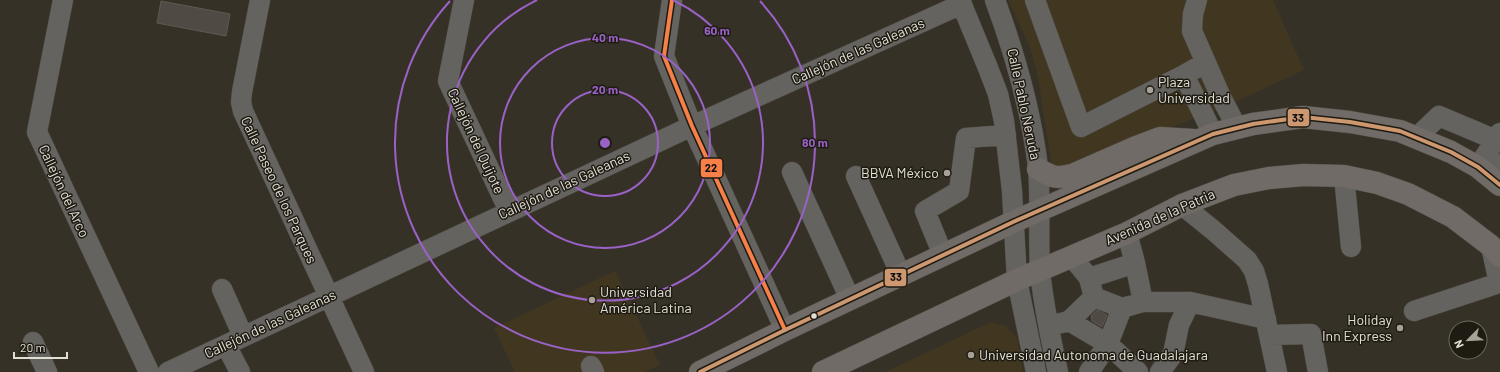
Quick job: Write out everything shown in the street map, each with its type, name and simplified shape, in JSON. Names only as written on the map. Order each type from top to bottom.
[{"type":"main road","points":[[700,372],[1013,222],[1206,137],[1237,128],[1253,124],[1303,117],[1350,122],[1400,131],[1451,152],[1492,173]]},
{"type":"main road","points":[[1038,169],[1050,177],[1061,178],[1072,175],[1160,138],[1206,137]]},
{"type":"main road","name":"Avenida de la Patria","points":[[823,372],[1017,280],[1127,233],[1182,205],[1234,184],[1269,178],[1304,175],[1344,176],[1377,183],[1408,194],[1452,217],[1495,251]]},
{"type":"street","name":"Callejón del Arco","points":[[63,0],[37,132],[149,372]]},
{"type":"street","name":"Calle Paseo de los Parques","points":[[260,0],[242,92],[242,112],[364,372]]},
{"type":"street","name":"Callejón del Quijote","points":[[464,0],[448,81],[509,211]]},
{"type":"street","points":[[672,0],[664,56],[692,126],[785,330]]},
{"type":"street","name":"Calle Pablo Neruda","points":[[995,0],[1018,67],[1027,104],[1038,169],[1040,270],[1058,372]]},
{"type":"street","points":[[1035,0],[1081,126],[1205,63]]},
{"type":"street","points":[[1197,0],[1193,14],[1192,31],[1205,63],[1237,128]]},
{"type":"street","name":"Callejón de las Galeanas","points":[[168,372],[509,211],[964,1]]},
{"type":"street","name":"Calle Pablo Neruda","points":[[964,1],[998,94],[1006,135],[1012,191],[1017,280],[1036,372]]},
{"type":"street","points":[[1184,75],[1206,137]]},
{"type":"street","points":[[1416,138],[1439,116],[1498,136],[1492,173]]},
{"type":"street","points":[[943,255],[925,211],[959,191],[966,138],[1006,135]]},
{"type":"street","points":[[792,172],[850,299]]},
{"type":"street","points":[[856,176],[901,275]]},
{"type":"street","points":[[1344,176],[1351,247]]},
{"type":"street","points":[[1182,205],[1247,260],[1254,271],[1277,372]]},
{"type":"street","points":[[1127,233],[1136,263],[1143,302]]},
{"type":"street","points":[[1414,311],[1499,286],[1495,251]]},
{"type":"street","points":[[1072,257],[1089,278],[1094,297]]},
{"type":"street","points":[[1089,278],[1136,263]]},
{"type":"street","points":[[222,289],[244,336]]},
{"type":"street","points":[[1094,297],[1122,308],[1143,302],[1190,302],[1267,327],[1312,334],[1318,372]]},
{"type":"street","points":[[1049,326],[1069,321],[1094,297]]},
{"type":"street","points":[[1160,372],[1173,354],[1179,325],[1190,302]]},
{"type":"street","points":[[1089,372],[1108,344],[1122,308]]},
{"type":"street","points":[[1069,321],[1108,344],[1138,372]]},
{"type":"street","points":[[33,342],[47,372]]},
{"type":"street","points":[[226,345],[240,372]]},
{"type":"shaded area","name":"Plaza Universidad","points":[[1008,0],[1273,0],[1304,70],[1229,105],[1061,169],[1052,165],[1038,76],[1029,45]]},
{"type":"shaded area","name":"Universidad América Latina","points":[[615,271],[660,365],[644,372],[515,372],[494,328]]},
{"type":"shaded area","name":"Universidad Autonoma de Guadalajara","points":[[991,322],[1006,326],[1017,338],[1023,372],[885,372]]},
{"type":"building","points":[[161,1],[230,14],[226,36],[157,23]]},
{"type":"building","points":[[1097,310],[1107,315],[1102,327],[1092,321],[1091,316]]},
{"type":"transit line","name":"22","points":[[672,0],[664,56],[692,126],[785,330]]},
{"type":"transit line","name":"33","points":[[700,372],[1013,222],[1213,134],[1253,124],[1303,117],[1350,122],[1400,131],[1451,152],[1478,167],[1500,185]]},
{"type":"place","name":"Plaza Universidad","points":[[1150,90]]},
{"type":"place","name":"BBVA México","points":[[947,173]]},
{"type":"place","name":"Universidad América Latina","points":[[592,300]]},
{"type":"place","name":"Holiday Inn Express","points":[[1400,328]]},
{"type":"place","name":"Universidad Autonoma de Guadalajara","points":[[971,355]]}]
